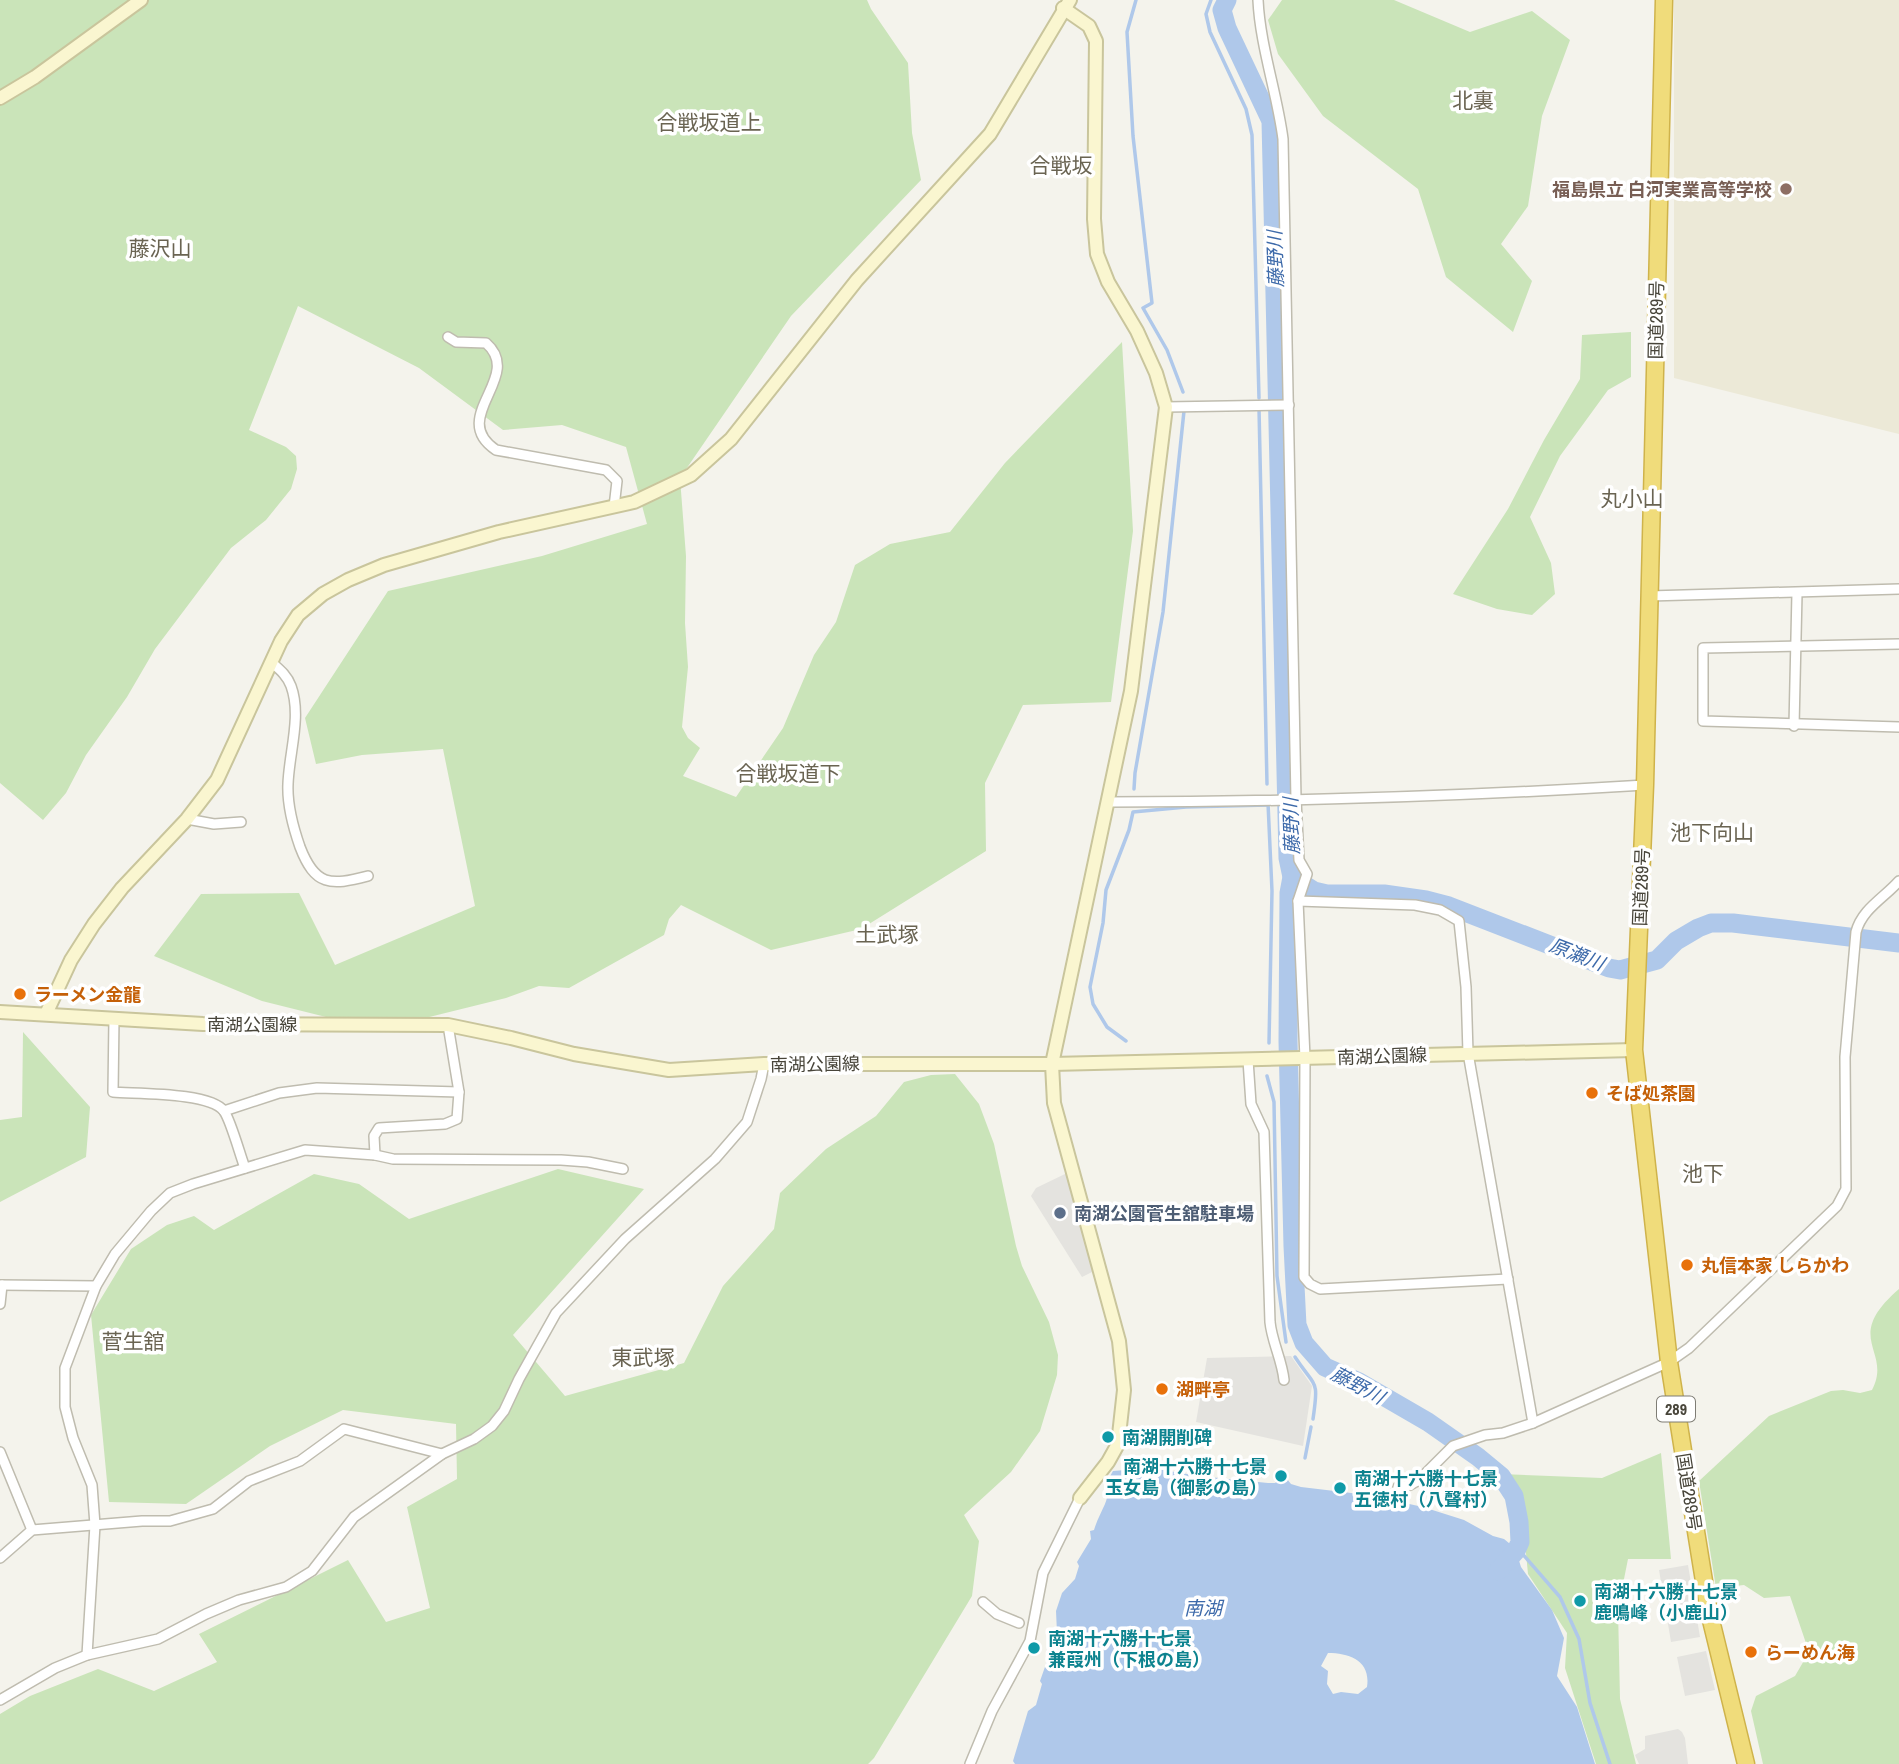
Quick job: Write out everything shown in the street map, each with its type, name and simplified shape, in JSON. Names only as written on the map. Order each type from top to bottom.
[{"type":"highway","name":"国道289号","points":[[1664,0],[1645,785],[1634,1050],[1669,1362],[1709,1612],[1746,1764]]},
{"type":"street","points":[[0,98],[35,77],[141,0]]},
{"type":"street","points":[[1258,0],[1258,17],[1279,108],[1283,139],[1296,799],[1299,860],[1307,878],[1300,889],[1298,901],[1305,1058],[1304,1277],[1320,1289],[1508,1279]]},
{"type":"street","points":[[46,1014],[71,960],[94,924],[122,888],[187,819],[217,780],[281,641],[298,615],[312,601],[348,580],[384,565],[499,532],[634,502],[691,475],[732,439],[857,281],[990,134],[1067,4],[1089,26],[1096,41],[1094,219],[1097,254],[1108,282],[1137,331],[1156,373],[1166,407],[1131,691],[1052,1064],[1054,1103],[1119,1341],[1124,1390],[1118,1444],[1108,1462],[1080,1498],[1044,1573],[1030,1641],[992,1711],[970,1764]]},
{"type":"street","points":[[448,337],[456,342],[486,343],[496,354],[498,362],[494,383],[479,417],[478,429],[484,442],[496,450],[606,470],[617,481],[614,507]]},
{"type":"street","points":[[1166,407],[1289,405]]},
{"type":"street","points":[[1650,596],[1899,589]]},
{"type":"street","points":[[1794,726],[1797,593]]},
{"type":"street","points":[[1899,644],[1703,648],[1703,721],[1794,726],[1899,727]]},
{"type":"street","points":[[271,662],[284,673],[291,684],[293,695],[295,714],[288,785],[289,809],[305,859],[315,876],[321,880],[340,882],[368,876]]},
{"type":"street","points":[[1109,802],[1536,792],[1645,785]]},
{"type":"street","points":[[187,819],[214,824],[241,822]]},
{"type":"street","points":[[1398,1487],[1410,1485],[1419,1479],[1453,1446],[1533,1423],[1669,1362],[1689,1348],[1837,1206],[1846,1189],[1845,1057],[1855,937],[1858,922],[1899,881]]},
{"type":"street","points":[[1298,901],[1415,905],[1440,910],[1460,921],[1468,1053],[1533,1423]]},
{"type":"street","name":"南湖公園線","points":[[0,1012],[203,1024],[448,1025],[574,1054],[669,1070],[764,1064],[1052,1064],[1634,1050]]},
{"type":"street","points":[[114,1018],[113,1092],[201,1099],[215,1104],[224,1111],[244,1167]]},
{"type":"street","points":[[375,1155],[374,1136],[379,1128],[445,1124],[457,1119],[459,1092],[448,1025]]},
{"type":"street","points":[[1248,1060],[1251,1104],[1264,1132],[1271,1335],[1283,1368],[1284,1380]]},
{"type":"street","points":[[0,1700],[55,1668],[87,1655],[158,1639],[239,1600],[286,1587],[312,1571],[354,1517],[442,1454],[474,1439],[492,1426],[504,1411],[556,1313],[625,1240],[715,1159],[747,1122],[764,1064]]},
{"type":"street","points":[[224,1111],[279,1093],[317,1088],[459,1092]]},
{"type":"street","points":[[87,1655],[95,1525],[92,1485],[65,1406],[65,1368],[96,1286],[115,1254],[134,1229],[170,1193],[244,1167],[304,1150],[375,1155],[393,1159],[561,1160],[623,1169]]},
{"type":"street","points":[[0,1304],[1,1285],[96,1286]]},
{"type":"street","points":[[0,1558],[32,1530],[170,1521],[213,1509],[249,1481],[300,1461],[344,1429],[442,1454]]},
{"type":"street","points":[[0,1452],[32,1530]]},
{"type":"street","points":[[983,1602],[997,1614],[1019,1623]]},
{"type":"shaded area","name":"福島県立 白河実業高等学校","points":[[1674,0],[1899,0],[1899,434],[1674,378]]},
{"type":"shaded area","name":"南湖公園菅生舘駐車場","points":[[1067,1173],[1096,1270],[1082,1277],[1031,1196],[1036,1188]]},
{"type":"shaded area","points":[[1291,1356],[1312,1386],[1303,1446],[1196,1422],[1207,1358]]},
{"type":"shaded area","points":[[1688,1565],[1700,1637],[1671,1642],[1659,1570]]},
{"type":"shaded area","points":[[1706,1651],[1715,1690],[1685,1696],[1677,1657]]},
{"type":"shaded area","points":[[1678,1729],[1685,1738],[1688,1764],[1639,1764],[1635,1755],[1645,1749],[1645,1736]]},
{"type":"green space","points":[[0,0],[867,0],[908,63],[912,133],[921,180],[791,316],[680,478],[686,556],[685,623],[688,667],[682,727],[688,738],[700,748],[683,776],[736,797],[783,728],[814,655],[836,622],[855,565],[890,544],[950,532],[1005,463],[1122,342],[1133,531],[1111,702],[1023,705],[985,783],[986,851],[861,929],[771,950],[681,905],[669,919],[664,935],[569,988],[539,986],[506,998],[397,1025],[362,1026],[262,1001],[154,956],[201,894],[299,893],[335,965],[475,906],[443,749],[362,755],[316,764],[305,718],[388,591],[542,556],[647,524],[626,447],[562,425],[503,430],[419,368],[298,306],[249,430],[286,447],[296,456],[297,469],[291,489],[266,520],[231,548],[155,649],[127,697],[86,755],[66,793],[43,820],[0,783]]},
{"type":"green space","points":[[1282,0],[1394,0],[1470,32],[1532,11],[1570,40],[1542,116],[1528,206],[1501,244],[1532,281],[1513,332],[1446,277],[1418,189],[1323,116],[1278,54],[1268,20]]},
{"type":"green space","points":[[1631,332],[1631,377],[1608,390],[1560,456],[1530,517],[1551,563],[1555,594],[1532,615],[1497,609],[1453,594],[1508,509],[1580,379],[1582,335]]},
{"type":"green space","points":[[23,1032],[90,1107],[86,1157],[0,1202],[0,1120],[22,1117]]},
{"type":"green space","points":[[955,1074],[979,1104],[994,1144],[1022,1266],[1049,1322],[1058,1355],[1057,1375],[1040,1431],[1011,1472],[964,1515],[979,1541],[972,1596],[868,1764],[0,1764],[0,1714],[30,1696],[98,1669],[154,1691],[217,1662],[199,1634],[348,1560],[386,1622],[430,1608],[407,1507],[457,1479],[456,1424],[343,1410],[270,1446],[186,1504],[109,1502],[91,1315],[131,1249],[167,1225],[194,1216],[214,1230],[314,1174],[359,1184],[409,1219],[558,1169],[644,1189],[513,1335],[565,1396],[684,1363],[723,1286],[774,1229],[780,1193],[826,1149],[876,1116],[904,1082],[931,1075]]},
{"type":"green space","points":[[1899,1289],[1899,1764],[1763,1764],[1751,1711],[1756,1696],[1795,1676],[1809,1652],[1790,1596],[1764,1598],[1744,1585],[1716,1588],[1699,1481],[1769,1416],[1831,1391],[1860,1393],[1872,1390],[1877,1376],[1871,1332],[1873,1320],[1882,1306]]},
{"type":"green space","points":[[1661,1453],[1671,1559],[1628,1559],[1618,1609],[1620,1699],[1636,1764],[1596,1764],[1565,1668],[1567,1633],[1528,1574],[1523,1522],[1501,1474],[1602,1478]]},
{"type":"water","name":"南湖","points":[[1151,1468],[1268,1483],[1287,1479],[1291,1484],[1301,1487],[1368,1495],[1423,1507],[1464,1520],[1504,1539],[1515,1548],[1521,1567],[1552,1610],[1564,1638],[1557,1676],[1577,1707],[1595,1764],[1015,1764],[1013,1761],[1028,1711],[1036,1705],[1042,1684],[1040,1681],[1057,1633],[1056,1611],[1062,1593],[1075,1579],[1079,1566],[1077,1562],[1091,1539],[1090,1531],[1094,1530],[1105,1504],[1113,1471]],"holes":[[[1328,1653],[1357,1660],[1366,1671],[1367,1687],[1358,1694],[1333,1694],[1327,1684],[1328,1671],[1321,1666]]]},
{"type":"waterway","points":[[1136,0],[1127,32],[1133,136],[1152,303],[1143,308],[1167,350],[1183,392]]},
{"type":"waterway","points":[[1211,0],[1206,14],[1210,32],[1246,109],[1252,135],[1259,398]]},
{"type":"waterway","name":"藤野川","points":[[1227,0],[1222,10],[1227,28],[1271,121],[1288,858],[1292,877],[1289,893],[1288,1041],[1297,1325],[1304,1343],[1325,1367],[1359,1382],[1428,1422],[1501,1476],[1514,1496],[1520,1542],[1516,1551],[1498,1571]]},
{"type":"waterway","points":[[1259,408],[1267,784]]},
{"type":"waterway","points":[[1134,789],[1163,612],[1184,411]]},
{"type":"waterway","points":[[1268,803],[1272,891],[1269,1043]]},
{"type":"waterway","points":[[1126,1041],[1107,1027],[1093,1004],[1090,987],[1103,923],[1106,890],[1129,830],[1133,812],[1186,807],[1268,805]]},
{"type":"waterway","name":"原瀬川","points":[[1292,877],[1314,891],[1327,894],[1384,894],[1449,906],[1620,970],[1657,960],[1676,941],[1711,923],[1733,923],[1899,943]]},
{"type":"waterway","points":[[1267,1076],[1274,1102],[1277,1276],[1286,1342]]},
{"type":"waterway","points":[[1295,1357],[1314,1385],[1316,1397],[1313,1419]]},
{"type":"waterway","points":[[1305,1458],[1311,1427]]},
{"type":"waterway","points":[[1520,1542],[1520,1551],[1560,1597],[1579,1639],[1590,1703],[1610,1764]]},
{"type":"place","name":"福島県立 白河実業高等学校","points":[[1786,189]]},
{"type":"place","name":"ラーメン金龍","points":[[20,994]]},
{"type":"place","name":"そば処茶園","points":[[1592,1093]]},
{"type":"place","name":"南湖公園菅生舘駐車場","points":[[1060,1213]]},
{"type":"place","name":"丸信本家 しらかわ","points":[[1687,1265]]},
{"type":"place","name":"湖畔亭","points":[[1162,1389]]},
{"type":"place","name":"南湖開削碑","points":[[1108,1437]]},
{"type":"place","name":"南湖十六勝十七景 玉女島（御影の島）","points":[[1281,1476]]},
{"type":"place","name":"南湖十六勝十七景 五徳村（八聲村）","points":[[1340,1488]]},
{"type":"place","name":"南湖十六勝十七景 鹿鳴峰（小鹿山）","points":[[1580,1601]]},
{"type":"place","name":"南湖十六勝十七景 兼葭州（下根の島）","points":[[1034,1648]]},
{"type":"place","name":"らーめん海","points":[[1751,1652]]},
{"type":"district","name":"北裏","points":[[1473,100]]},
{"type":"district","name":"合戦坂道上","points":[[709,122]]},
{"type":"district","name":"合戦坂","points":[[1061,165]]},
{"type":"district","name":"藤沢山","points":[[160,248]]},
{"type":"district","name":"丸小山","points":[[1632,498]]},
{"type":"district","name":"合戦坂道下","points":[[788,773]]},
{"type":"district","name":"池下向山","points":[[1712,832]]},
{"type":"district","name":"土武塚","points":[[887,934]]},
{"type":"district","name":"池下","points":[[1703,1173]]},
{"type":"district","name":"菅生舘","points":[[133,1341]]},
{"type":"district","name":"東武塚","points":[[643,1357]]}]
